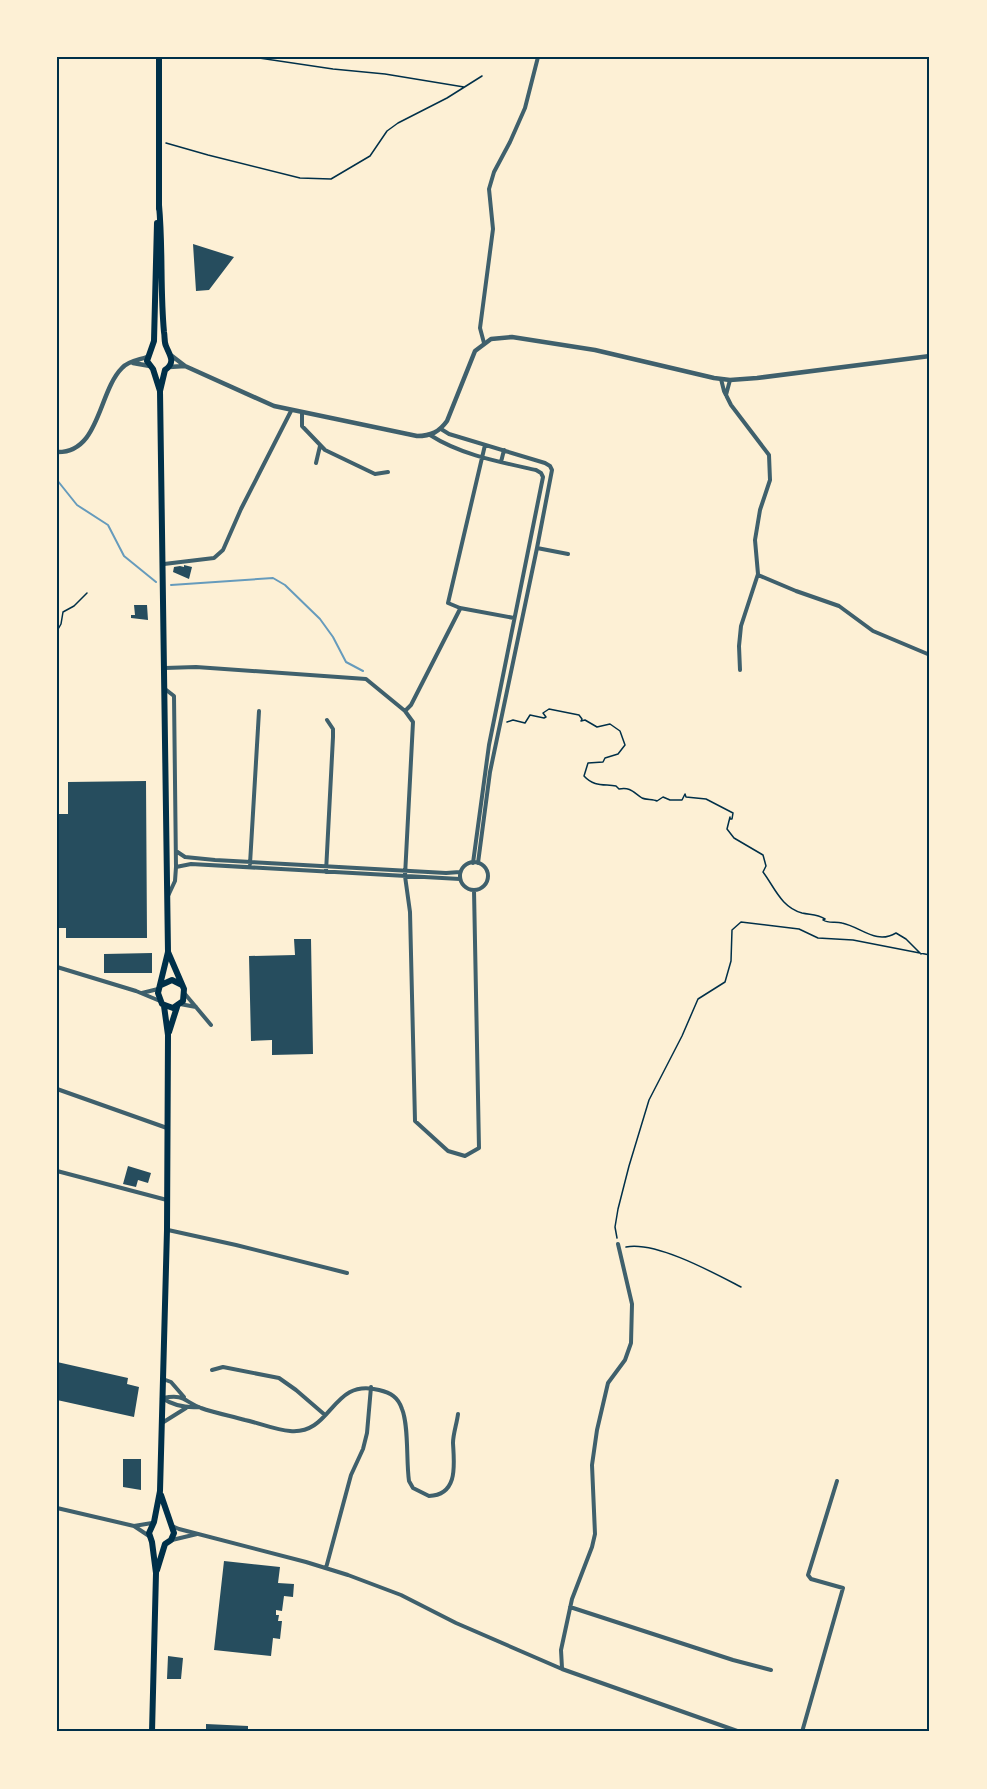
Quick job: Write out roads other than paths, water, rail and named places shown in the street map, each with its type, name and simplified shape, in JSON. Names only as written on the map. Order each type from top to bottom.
[{"type":"main road","points":[[159,57],[159,206],[152,349],[147,357],[160,392]]},
{"type":"main road","points":[[159,206],[166,349]]},
{"type":"main road","points":[[154,292],[162,293]]},
{"type":"main road","points":[[152,349],[159,347],[166,349],[172,356],[160,392],[168,952],[160,987],[168,1035],[168,1128],[160,1491],[153,1523],[149,1529],[156,1573],[152,1732]]},
{"type":"main road","points":[[151,368],[157,371],[167,368]]},
{"type":"main road","points":[[168,952],[185,994],[178,1005],[168,1035]]},
{"type":"main road","points":[[160,987],[172,980],[182,986]]},
{"type":"main road","points":[[162,1003],[172,1008],[178,1005]]},
{"type":"main road","points":[[151,1539],[157,1544],[165,1544],[171,1540],[174,1533],[160,1491]]},
{"type":"main road","points":[[153,1523],[162,1520],[170,1524]]},
{"type":"main road","points":[[156,1573],[165,1544]]},
{"type":"street","points":[[484,343],[480,328],[493,230],[489,189],[494,172],[525,108],[538,57]]},
{"type":"street","points":[[172,356],[185,366],[265,403],[291,411],[417,436],[430,435],[441,429],[447,421],[475,351],[484,343],[501,337],[595,350],[730,380],[930,356]]},
{"type":"street","points":[[57,452],[75,449],[87,437],[113,381],[122,368],[131,362],[147,357]]},
{"type":"street","points":[[131,362],[151,368]]},
{"type":"street","points":[[167,368],[185,366]]},
{"type":"street","points":[[721,379],[726,396],[751,434],[769,455],[770,480],[760,510],[755,540],[758,574],[741,626],[740,670]]},
{"type":"street","points":[[726,396],[730,380]]},
{"type":"street","points":[[164,564],[214,558],[223,550],[241,509],[291,411]]},
{"type":"street","points":[[302,413],[302,426],[320,445],[333,454],[375,474],[388,472]]},
{"type":"street","points":[[441,429],[449,434],[545,463],[552,470],[490,772],[478,863]]},
{"type":"street","points":[[430,435],[443,443],[481,456],[536,470],[543,477],[489,745],[472,863]]},
{"type":"street","points":[[316,463],[320,445]]},
{"type":"street","points":[[485,445],[448,603],[460,608],[514,618]]},
{"type":"street","points":[[501,462],[504,450]]},
{"type":"street","points":[[537,548],[568,554]]},
{"type":"street","points":[[758,574],[796,591],[839,606],[873,631],[930,656]]},
{"type":"street","points":[[405,711],[411,705],[460,608]]},
{"type":"street","points":[[165,668],[204,667],[366,679],[405,711],[413,722],[405,873],[410,912],[415,1121],[448,1151],[465,1156],[479,1148],[474,890]]},
{"type":"street","points":[[165,689],[174,696],[176,851],[175,881],[167,899]]},
{"type":"street","points":[[250,865],[259,711]]},
{"type":"street","points":[[326,872],[333,737],[333,729],[327,720]]},
{"type":"street","points":[[176,851],[185,857],[326,872],[460,872]]},
{"type":"street","points":[[478,863],[486,870],[487,879],[483,887],[474,890],[466,888],[460,879],[460,872],[466,865],[478,863]]},
{"type":"street","points":[[176,867],[191,864],[326,866],[460,879]]},
{"type":"street","points":[[57,967],[141,993],[162,1003]]},
{"type":"street","points":[[141,993],[160,987]]},
{"type":"street","points":[[185,994],[211,1025]]},
{"type":"street","points":[[178,1005],[196,1008]]},
{"type":"street","points":[[57,1089],[168,1128]]},
{"type":"street","points":[[57,1171],[167,1200]]},
{"type":"street","points":[[167,1230],[347,1273]]},
{"type":"street","points":[[562,1669],[561,1650],[570,1607],[595,1534],[592,1465],[594,1445],[608,1383],[625,1360],[631,1342],[632,1304],[618,1246]]},
{"type":"street","points":[[212,1370],[223,1367],[279,1378],[325,1415]]},
{"type":"street","points":[[163,1379],[171,1382],[184,1398]]},
{"type":"street","points":[[326,1568],[351,1475],[363,1449],[367,1433],[370,1387]]},
{"type":"street","points":[[162,1398],[173,1396],[184,1398],[200,1407],[290,1431],[307,1430],[316,1425],[344,1394],[352,1389],[370,1387],[390,1392],[396,1397],[403,1410],[409,1482],[413,1488],[429,1496],[444,1491],[451,1482],[455,1468],[453,1443],[458,1414]]},
{"type":"street","points":[[162,1398],[171,1404],[187,1408],[200,1407]]},
{"type":"street","points":[[161,1423],[187,1408]]},
{"type":"street","points":[[802,1732],[843,1588],[811,1580],[808,1575],[837,1481]]},
{"type":"street","points":[[57,1508],[134,1526],[153,1523]]},
{"type":"street","points":[[170,1524],[197,1534],[326,1568],[401,1595],[456,1623],[562,1669],[740,1732]]},
{"type":"street","points":[[134,1526],[151,1539]]},
{"type":"street","points":[[171,1540],[197,1534]]},
{"type":"street","points":[[570,1607],[733,1660],[771,1670]]},
{"type":"waterway","points":[[57,480],[77,505],[108,525],[124,556],[156,582]]},
{"type":"waterway","points":[[171,585],[273,578],[285,585],[320,619],[333,637],[346,662],[363,671]]}]
